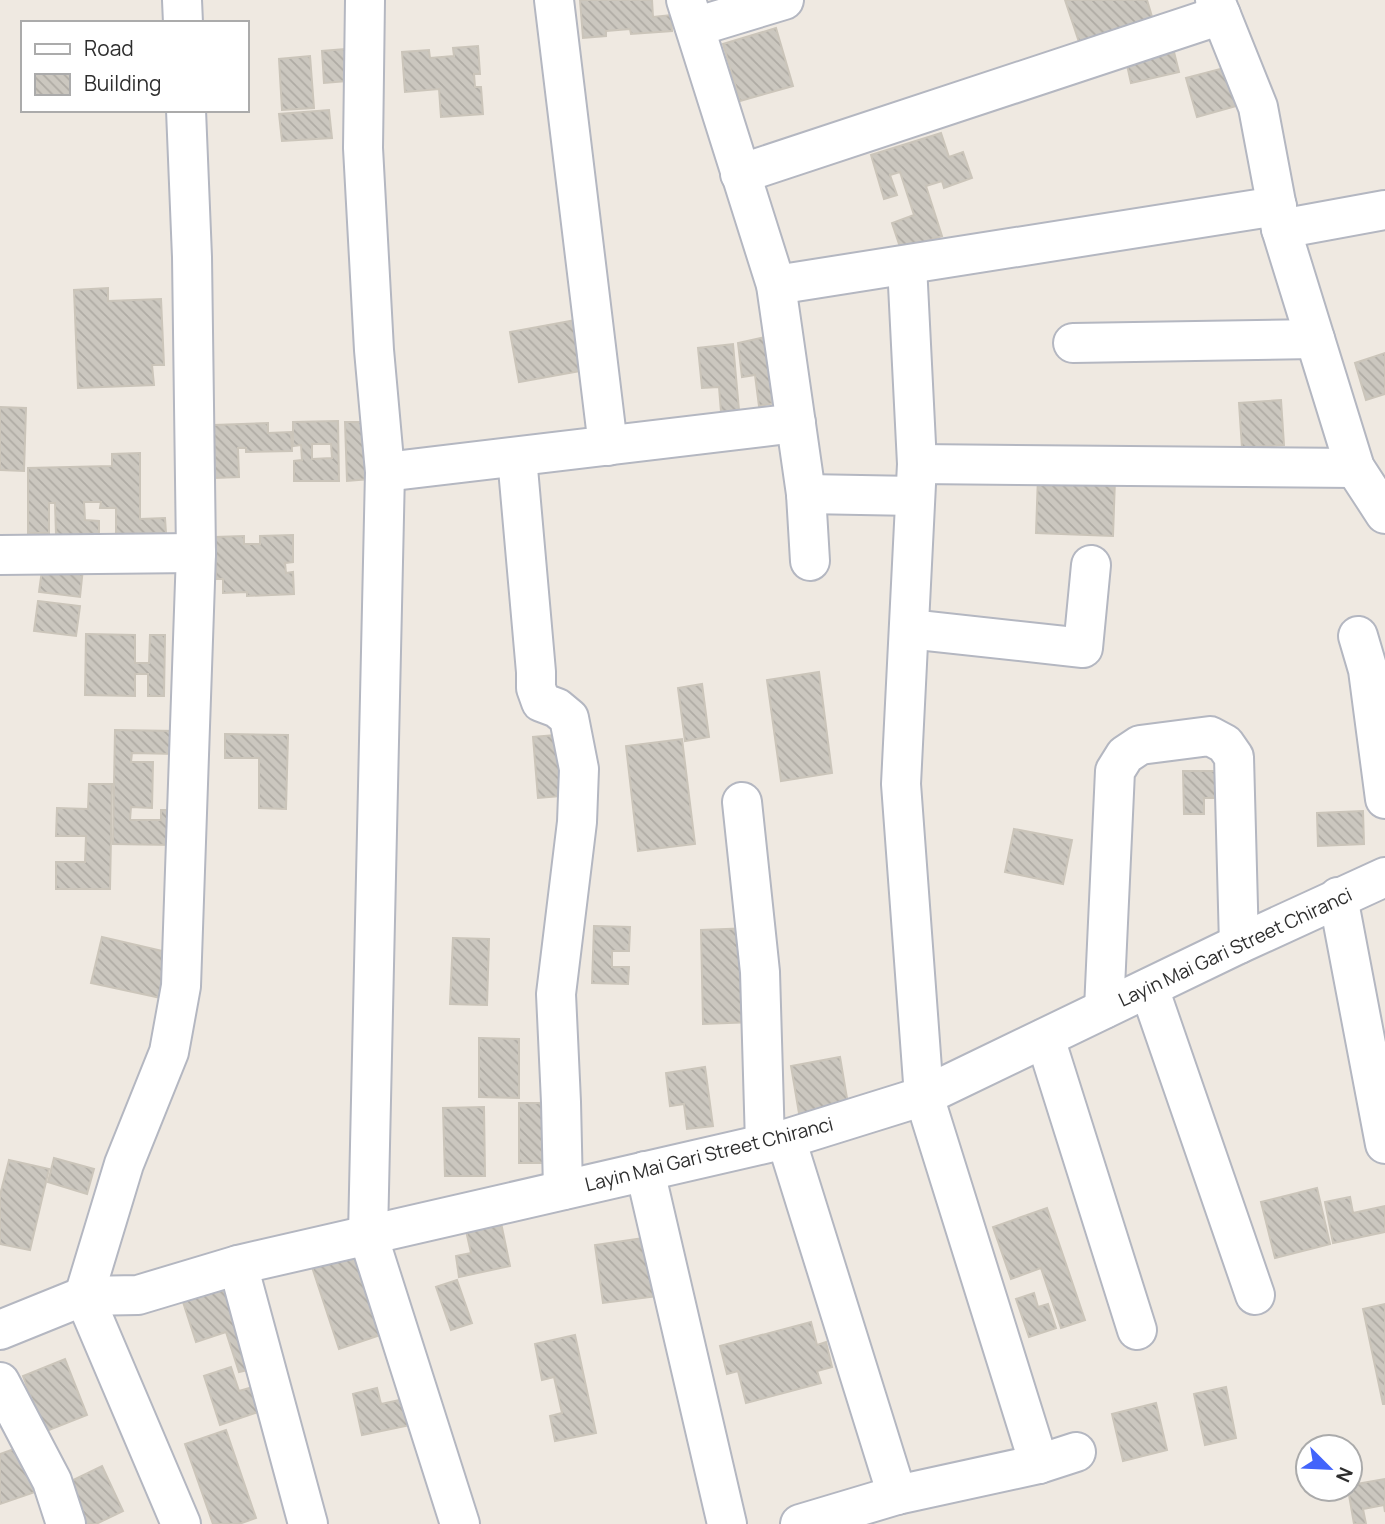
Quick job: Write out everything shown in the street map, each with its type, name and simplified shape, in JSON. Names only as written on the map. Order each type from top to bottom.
[{"type":"street","points":[[182,0],[183,21]]},
{"type":"street","points":[[365,0],[363,148],[374,351],[385,472],[368,1235],[460,1524]]},
{"type":"street","points":[[554,0],[608,446]]},
{"type":"street","points":[[784,0],[690,13],[776,285],[806,494],[810,561]]},
{"type":"street","points":[[740,174],[1218,7],[1258,107],[1279,217],[1355,468],[1385,514]]},
{"type":"street","points":[[181,1524],[84,1296],[124,1164],[169,1052],[181,986],[196,553],[192,257],[186,112]]},
{"type":"street","points":[[776,285],[907,265],[1279,217],[1385,210]]},
{"type":"street","points":[[907,265],[916,480],[901,784],[924,1096],[1039,1464]]},
{"type":"street","points":[[1073,343],[1315,339]]},
{"type":"street","points":[[385,472],[796,423]]},
{"type":"street","points":[[517,457],[536,688],[541,702],[557,708],[569,719],[579,769],[577,822],[556,994],[563,1190]]},
{"type":"street","points":[[806,494],[916,480],[1355,468]]},
{"type":"street","points":[[0,555],[196,553]]},
{"type":"street","points":[[909,629],[1083,648],[1091,565]]},
{"type":"street","points":[[1358,636],[1368,670],[1385,799]]},
{"type":"street","points":[[1104,1009],[1115,771],[1125,755],[1140,745],[1210,736],[1225,744],[1234,757],[1239,944]]},
{"type":"street","points":[[742,802],[775,1141],[897,1495]]},
{"type":"street","name":"Layin Mai Gari Street Chiranci","points":[[0,1330],[84,1296],[138,1295],[238,1265],[775,1141],[924,1096],[1239,944],[1385,877]]},
{"type":"street","points":[[1338,897],[1385,1144]]},
{"type":"street","points":[[1149,988],[1255,1296]]},
{"type":"street","points":[[1045,1038],[1137,1330]]},
{"type":"street","points":[[645,1171],[727,1524]]},
{"type":"street","points":[[238,1265],[308,1524]]},
{"type":"street","points":[[0,1382],[52,1481],[66,1524]]},
{"type":"street","points":[[800,1524],[897,1495],[1039,1464],[1076,1452]]},
{"type":"building","points":[[580,0],[652,0],[653,17],[671,15],[672,31],[631,34],[630,29],[606,31],[606,36],[583,38]]},
{"type":"building","points":[[1065,0],[1147,0],[1153,20],[1080,45]]},
{"type":"building","points":[[776,28],[793,86],[740,101],[723,44]]},
{"type":"building","points":[[1170,36],[1179,72],[1131,83],[1123,47]]},
{"type":"building","points":[[478,46],[480,74],[474,74],[475,87],[481,87],[483,114],[441,117],[439,89],[405,92],[402,52],[429,50],[430,58],[454,56],[453,48]]},
{"type":"building","points":[[357,48],[359,80],[324,83],[322,51]]},
{"type":"building","points":[[310,56],[314,108],[282,110],[279,59]]},
{"type":"building","points":[[1232,66],[1243,104],[1197,117],[1186,78]]},
{"type":"building","points":[[329,110],[332,138],[282,141],[279,114]]},
{"type":"building","points":[[941,133],[949,157],[963,152],[972,178],[944,188],[942,181],[926,186],[942,236],[901,250],[892,223],[914,215],[900,172],[890,175],[897,195],[884,199],[871,155]]},
{"type":"building","points":[[108,288],[108,301],[161,299],[164,365],[152,365],[154,385],[78,388],[74,290]]},
{"type":"building","points":[[576,320],[586,370],[519,382],[510,332]]},
{"type":"building","points":[[775,335],[781,402],[759,406],[755,375],[742,377],[738,343]]},
{"type":"building","points":[[733,344],[739,410],[721,412],[719,387],[702,388],[698,348]]},
{"type":"building","points":[[1385,353],[1385,394],[1366,400],[1355,363]]},
{"type":"building","points":[[1281,400],[1284,445],[1242,448],[1239,403]]},
{"type":"building","points":[[0,407],[26,408],[24,471],[0,470]]},
{"type":"building","points":[[338,421],[339,481],[294,481],[294,461],[302,460],[301,445],[293,446],[293,422]],"holes":[[[312,444],[331,444],[332,458],[312,459]]]},
{"type":"building","points":[[345,422],[368,422],[370,479],[347,481]]},
{"type":"building","points":[[268,423],[268,433],[291,432],[292,451],[246,452],[246,448],[238,448],[239,477],[215,478],[214,425]]},
{"type":"building","points":[[140,453],[140,519],[165,518],[166,533],[116,534],[116,508],[100,508],[101,502],[84,502],[85,520],[99,521],[99,535],[56,535],[55,503],[49,503],[49,533],[28,533],[28,468],[112,466],[112,454]]},
{"type":"building","points":[[1038,476],[1115,479],[1113,536],[1036,533]]},
{"type":"building","points":[[293,535],[293,562],[285,563],[286,573],[293,572],[294,594],[247,596],[247,592],[223,593],[223,579],[216,579],[215,537],[244,536],[244,544],[260,544],[260,536]]},
{"type":"building","points":[[43,563],[83,568],[80,597],[39,592]]},
{"type":"building","points":[[38,601],[80,606],[76,636],[34,631]]},
{"type":"building","points":[[86,634],[135,635],[135,663],[149,663],[150,635],[165,635],[164,696],[148,696],[148,674],[135,674],[135,696],[85,695]]},
{"type":"building","points":[[819,672],[832,773],[781,781],[767,680]]},
{"type":"building","points":[[702,684],[709,737],[685,741],[678,688]]},
{"type":"building","points":[[115,730],[176,731],[176,754],[132,753],[131,762],[153,762],[152,808],[131,807],[130,820],[161,820],[161,810],[175,810],[174,845],[113,844]]},
{"type":"building","points":[[225,734],[288,735],[286,809],[259,808],[259,758],[225,758]]},
{"type":"building","points":[[567,734],[572,795],[538,798],[533,737]]},
{"type":"building","points":[[682,739],[695,844],[638,851],[626,746]]},
{"type":"building","points":[[1183,771],[1231,771],[1216,798],[1204,798],[1204,814],[1184,814]]},
{"type":"building","points":[[89,784],[112,784],[110,889],[56,889],[56,862],[85,862],[86,836],[56,836],[57,808],[88,809]]},
{"type":"building","points":[[1363,811],[1364,844],[1318,846],[1317,813]]},
{"type":"building","points":[[1014,829],[1072,840],[1063,884],[1005,872]]},
{"type":"building","points":[[594,926],[630,927],[629,951],[612,951],[612,967],[629,967],[628,984],[592,983]]},
{"type":"building","points":[[751,928],[754,1022],[703,1024],[701,930]]},
{"type":"building","points":[[102,937],[171,953],[161,998],[91,983]]},
{"type":"building","points":[[453,938],[489,939],[487,1005],[450,1004]]},
{"type":"building","points":[[479,1038],[519,1039],[519,1098],[479,1097]]},
{"type":"building","points":[[840,1057],[849,1110],[800,1119],[791,1066]]},
{"type":"building","points":[[705,1067],[713,1126],[687,1129],[684,1104],[670,1106],[666,1073]]},
{"type":"building","points":[[519,1103],[554,1103],[555,1163],[519,1163]]},
{"type":"building","points":[[484,1107],[485,1176],[445,1176],[443,1108]]},
{"type":"building","points":[[54,1158],[94,1169],[87,1194],[48,1182]]},
{"type":"building","points":[[9,1160],[49,1169],[30,1250],[0,1244],[0,1195]]},
{"type":"building","points":[[1317,1188],[1330,1244],[1275,1258],[1261,1202]]},
{"type":"building","points":[[1350,1197],[1353,1213],[1385,1206],[1385,1232],[1333,1243],[1325,1202]]},
{"type":"building","points":[[1047,1208],[1085,1320],[1061,1328],[1041,1268],[1011,1279],[993,1227]]},
{"type":"building","points":[[500,1218],[510,1266],[459,1277],[456,1256],[471,1253],[465,1226]]},
{"type":"building","points":[[651,1237],[659,1296],[603,1303],[595,1245]]},
{"type":"building","points":[[357,1252],[383,1334],[339,1349],[312,1267]]},
{"type":"building","points":[[457,1280],[472,1323],[451,1330],[436,1287]]},
{"type":"building","points":[[225,1285],[252,1369],[239,1372],[226,1332],[196,1342],[182,1299]]},
{"type":"building","points":[[1034,1293],[1038,1307],[1048,1304],[1056,1328],[1029,1337],[1016,1299]]},
{"type":"building","points":[[1385,1304],[1385,1404],[1383,1404],[1363,1309]]},
{"type":"building","points":[[811,1322],[817,1345],[826,1342],[832,1367],[817,1371],[821,1383],[746,1403],[738,1371],[727,1374],[720,1346]]},
{"type":"building","points":[[575,1335],[596,1433],[555,1441],[550,1416],[562,1413],[554,1377],[542,1380],[535,1344]]},
{"type":"building","points":[[65,1359],[87,1415],[44,1432],[23,1376]]},
{"type":"building","points":[[231,1367],[239,1391],[256,1386],[264,1410],[220,1425],[204,1376]]},
{"type":"building","points":[[1226,1387],[1236,1438],[1205,1445],[1194,1394]]},
{"type":"building","points":[[377,1388],[381,1404],[409,1398],[415,1424],[362,1435],[353,1394]]},
{"type":"building","points":[[1156,1403],[1167,1450],[1123,1461],[1112,1414]]},
{"type":"building","points":[[226,1430],[256,1518],[239,1524],[213,1524],[185,1444]]},
{"type":"building","points":[[25,1445],[41,1490],[0,1504],[0,1454]]},
{"type":"building","points":[[102,1466],[123,1511],[96,1524],[84,1524],[65,1484]]},
{"type":"building","points":[[1385,1479],[1385,1512],[1384,1505],[1363,1509],[1366,1524],[1354,1524],[1350,1503],[1364,1503],[1364,1483]]}]
